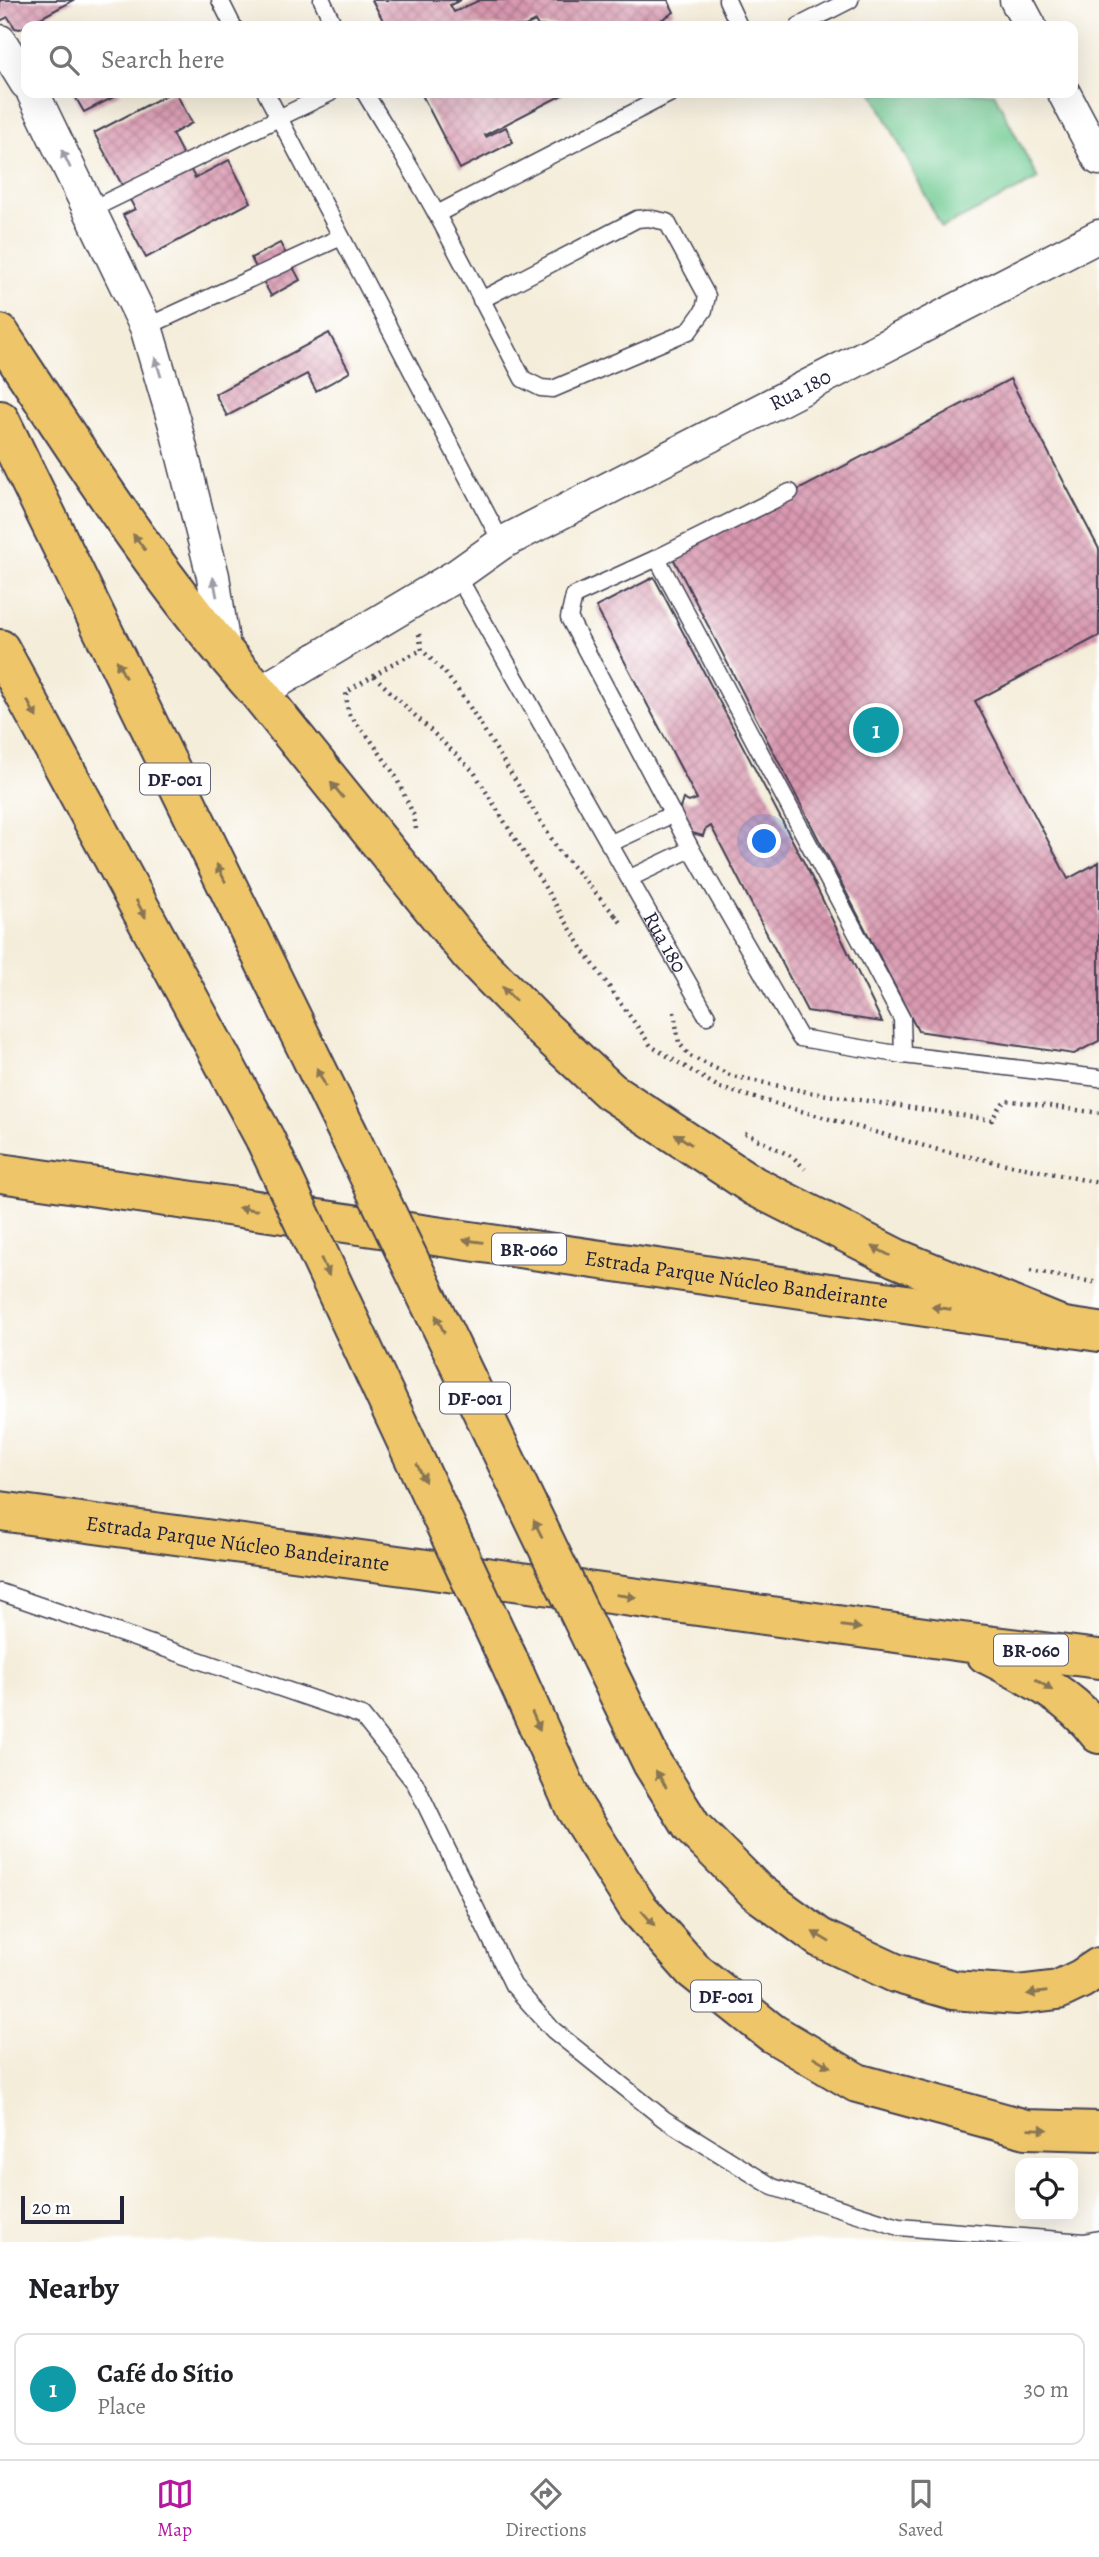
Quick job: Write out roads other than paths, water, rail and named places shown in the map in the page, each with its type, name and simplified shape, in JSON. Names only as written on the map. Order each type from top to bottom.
[{"type":"highway","points":[[0,334],[128,527],[225,655],[259,693],[470,954],[539,1025],[610,1091],[754,1186],[896,1258],[1057,1324]]},
{"type":"highway","name":"DF-001","points":[[0,420],[652,1763],[692,1827],[756,1891],[820,1938],[895,1973],[953,1990],[1017,1995],[1058,1990],[1082,1979],[1099,1967]]},
{"type":"highway","name":"DF-001","points":[[0,649],[265,1139],[575,1808],[638,1908],[693,1970],[772,2032],[858,2083],[1026,2129],[1099,2131]]},
{"type":"highway","name":"Estrada Parque Núcleo Bandeirante","points":[[0,1173],[1099,1332]]},
{"type":"highway","name":"Estrada Parque Núcleo Bandeirante","points":[[0,1511],[1099,1659]]},
{"type":"highway","points":[[962,1642],[1041,1682],[1087,1718],[1099,1734]]},
{"type":"street","points":[[1016,0],[1027,21]]},
{"type":"street","points":[[0,41],[21,75]]},
{"type":"street","points":[[35,98],[146,327],[176,425],[213,576],[225,655]]},
{"type":"street","points":[[1067,98],[1099,159]]},
{"type":"street","name":"Rua 180","points":[[259,693],[457,575],[502,543],[1099,236]]},
{"type":"lane","points":[[220,0],[230,21]]},
{"type":"lane","points":[[323,0],[332,21]]},
{"type":"lane","points":[[727,0],[737,21]]},
{"type":"lane","points":[[809,21],[850,0]]},
{"type":"lane","points":[[268,98],[502,543]]},
{"type":"lane","points":[[90,210],[321,98]]},
{"type":"lane","points":[[368,98],[437,214],[481,300],[523,379],[541,388],[553,389],[689,331],[704,310],[707,296],[667,222],[648,218],[637,219],[481,300]]},
{"type":"lane","points":[[437,214],[661,98]]},
{"type":"lane","points":[[146,327],[341,237]]},
{"type":"lane","points":[[790,492],[574,596],[569,618],[691,849],[800,1038],[903,1055],[1099,1078]]},
{"type":"lane","points":[[657,558],[902,1019],[903,1055]]},
{"type":"lane","name":"Rua 180","points":[[457,575],[707,1016]]},
{"type":"lane","points":[[609,844],[673,814]]},
{"type":"lane","points":[[630,878],[691,849]]},
{"type":"lane","points":[[0,1592],[362,1717],[415,1783],[513,1985],[553,2030],[664,2119],[773,2187],[899,2227],[1084,2242],[1099,2239]]},
{"type":"place","name":"Café do Sítio","points":[[876,730]]}]
